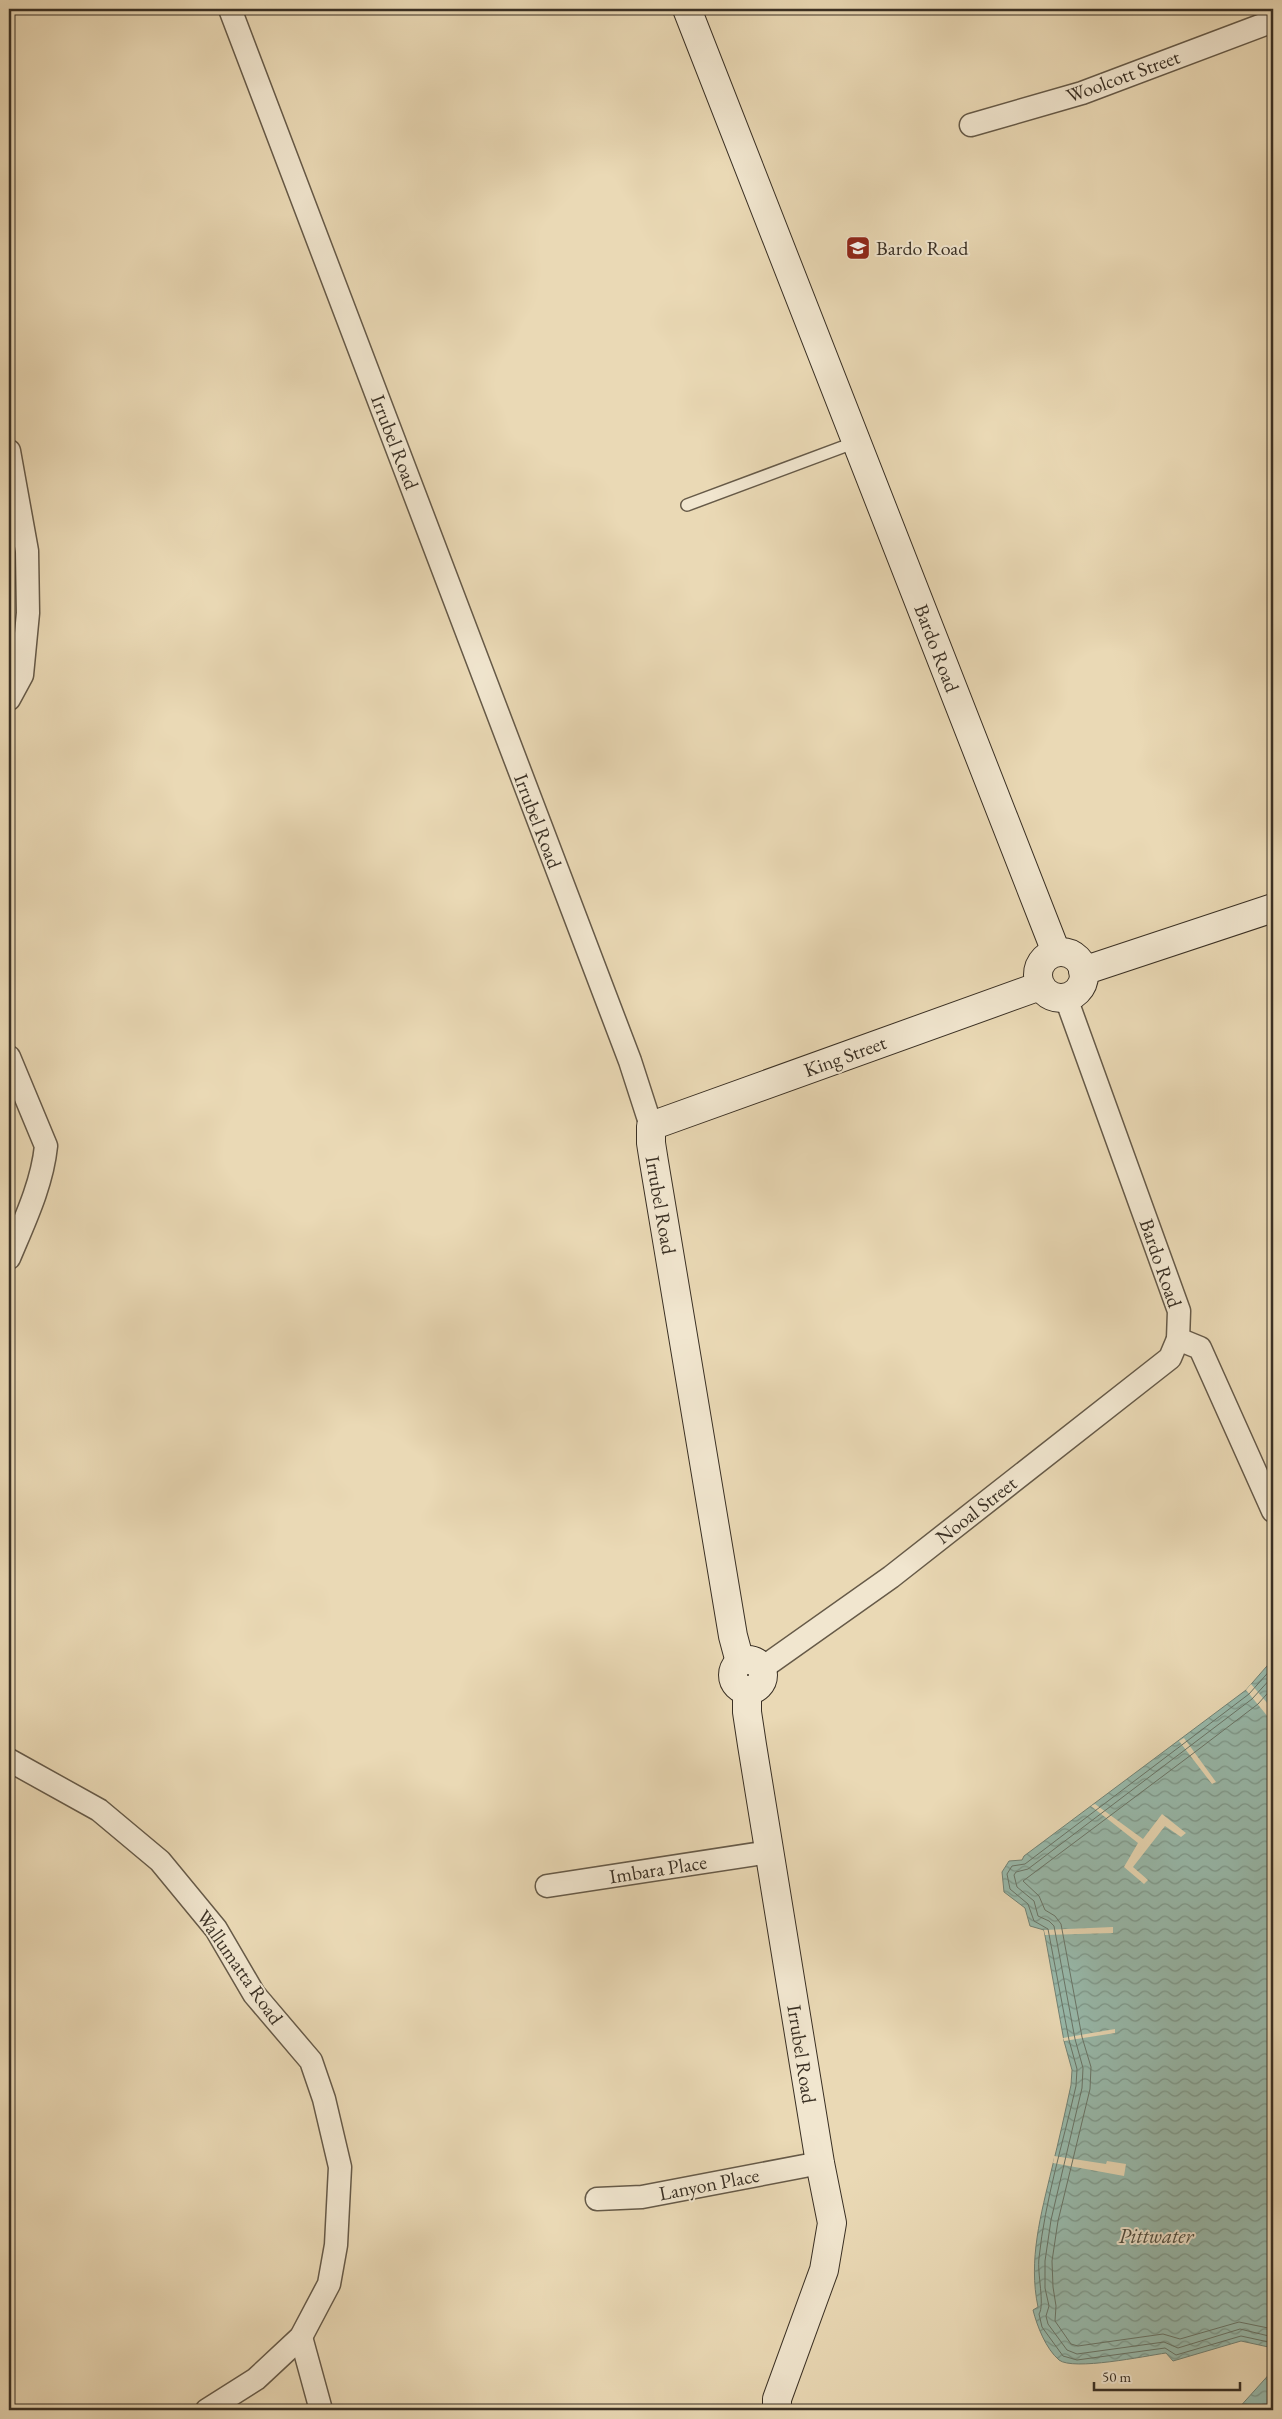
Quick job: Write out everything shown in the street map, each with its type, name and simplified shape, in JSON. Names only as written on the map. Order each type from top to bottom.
[{"type":"street","name":"Irrubel Road","points":[[230,9],[626,1052],[651,1126],[652,1152],[733,1636],[750,1673],[747,1712],[820,2164],[832,2223],[824,2270],[777,2399],[777,2410]]},
{"type":"street","name":"Bardo Road","points":[[687,9],[1056,952]]},
{"type":"street","name":"Woolcott Street","points":[[972,125],[1082,93],[1273,21]]},
{"type":"street","points":[[9,451],[27,551],[18,612],[22,675],[9,699]]},
{"type":"street","points":[[1084,971],[1273,908]]},
{"type":"street","points":[[1056,952],[1070,954],[1077,959],[1084,971],[1082,984],[1073,995],[1066,998],[1052,997],[1040,986],[1038,969],[1041,962],[1056,952]]},
{"type":"street","name":"King Street","points":[[651,1126],[1040,986]]},
{"type":"street","name":"Bardo Road","points":[[1066,998],[1179,1311],[1178,1339]]},
{"type":"street","points":[[9,1056],[46,1146],[45,1159],[29,1210],[9,1258]]},
{"type":"street","points":[[1178,1339],[1200,1348],[1273,1511]]},
{"type":"street","name":"Nooal Street","points":[[750,1673],[891,1577],[1170,1358],[1178,1339]]},
{"type":"street","name":"Wallumatta Road","points":[[9,1760],[99,1810],[160,1862],[216,1928],[254,1994],[311,2061],[331,2121],[340,2167],[336,2245],[329,2284],[302,2337],[256,2379],[207,2410]]},
{"type":"street","name":"Imbara Place","points":[[547,1886],[769,1852]]},
{"type":"street","name":"Lanyon Place","points":[[597,2199],[642,2197],[820,2164]]},
{"type":"street","points":[[302,2337],[321,2410]]},
{"type":"lane","points":[[687,504],[856,442]]},
{"type":"water","name":"Pittwater","points":[[1273,1659],[1273,2348],[1241,2341],[1173,2361],[1166,2353],[1093,2363],[1067,2363],[1059,2360],[1046,2344],[1033,2310],[1038,2307],[1034,2272],[1037,2237],[1071,2085],[1072,2070],[1064,2041],[1044,1930],[1030,1926],[1025,1908],[1004,1892],[1002,1872],[1009,1861],[1022,1860],[1024,1856],[1246,1690]]},
{"type":"water","points":[[1273,2370],[1273,2410],[1237,2410]]},
{"type":"pier","points":[[1251,1684],[1273,1710],[1273,1723],[1246,1690]]},
{"type":"pier","points":[[1184,1738],[1216,1782],[1212,1784],[1179,1741]]},
{"type":"pier","points":[[1095,1804],[1143,1839],[1162,1814],[1186,1833],[1181,1837],[1165,1826],[1133,1867],[1148,1880],[1144,1884],[1124,1867],[1138,1843],[1091,1806]]},
{"type":"pier","points":[[1113,1927],[1113,1933],[1045,1935],[1044,1930]]},
{"type":"pier","points":[[1115,2029],[1115,2033],[1064,2041],[1063,2038]]},
{"type":"pier","points":[[1054,2156],[1106,2164],[1107,2161],[1126,2164],[1124,2176],[1053,2163]]},
{"type":"place","name":"Bardo Road","points":[[858,248]]}]
